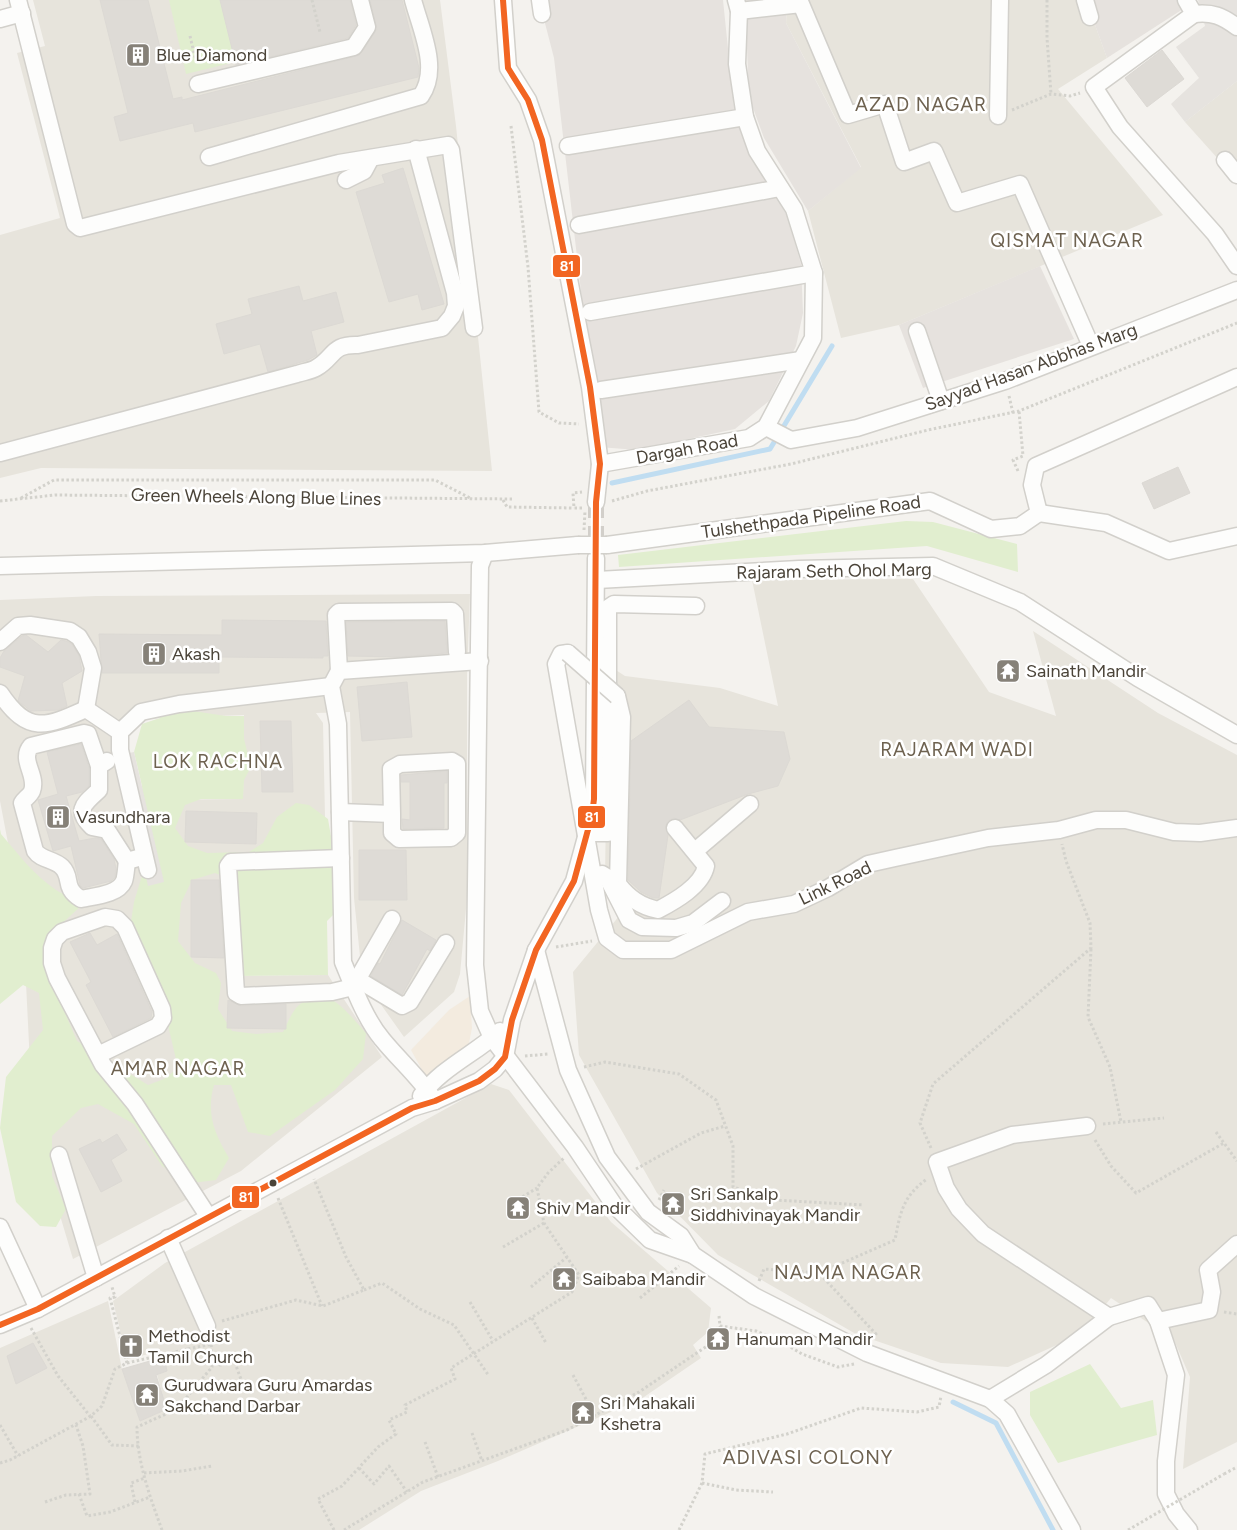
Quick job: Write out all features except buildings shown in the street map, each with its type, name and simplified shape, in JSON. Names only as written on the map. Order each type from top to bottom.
[{"type":"street","points":[[198,84],[354,47],[367,27],[360,0]]},
{"type":"street","points":[[209,157],[421,96],[428,85],[430,68],[413,0]]},
{"type":"street","points":[[503,0],[508,68],[528,100],[542,140],[590,387],[600,464],[596,502]]},
{"type":"street","points":[[998,116],[1000,0]]},
{"type":"street","points":[[1085,0],[1090,17]]},
{"type":"street","points":[[1186,0],[1194,14]]},
{"type":"street","points":[[770,429],[813,338],[814,273],[794,209],[757,151],[745,117],[737,64],[737,5],[800,4],[848,115],[885,104],[904,162],[934,151],[957,203],[1020,184],[1091,346]]},
{"type":"street","points":[[0,19],[20,7],[75,224],[80,228],[339,163],[448,144],[451,150],[474,328]]},
{"type":"street","points":[[1237,27],[1223,16],[1210,12],[1194,14],[1094,87],[1120,127],[1216,234],[1237,266]]},
{"type":"street","points":[[568,146],[745,117]]},
{"type":"street","points":[[0,453],[297,374],[316,368],[336,348],[347,344],[358,345],[442,328],[452,316],[456,306],[455,293],[416,149]]},
{"type":"street","points":[[346,180],[364,171],[371,158]]},
{"type":"street","points":[[1225,160],[1237,175]]},
{"type":"street","points":[[579,225],[780,188]]},
{"type":"street","points":[[590,312],[814,273]]},
{"type":"street","name":"Sayyad Hasan Abbhas Marg","points":[[770,429],[791,440],[857,428],[1005,381],[1237,290]]},
{"type":"street","points":[[917,331],[941,401]]},
{"type":"street","points":[[601,390],[801,360]]},
{"type":"street","points":[[1237,377],[1036,466],[1032,485],[1040,513],[1106,523],[1169,551],[1237,536]]},
{"type":"street","name":"Dargah Road","points":[[600,464],[749,438],[770,429]]},
{"type":"street","name":"Tulshethpada Pipeline Road","points":[[0,566],[485,553],[578,545],[602,551],[930,501],[991,529],[1020,526],[1040,513]]},
{"type":"street","points":[[431,1094],[479,1081],[495,1069],[504,1057],[512,1020],[536,950],[574,880],[592,815],[594,799],[597,580],[602,551]]},
{"type":"street","points":[[485,553],[480,566],[476,964],[480,1011],[492,1038],[504,1057],[575,1147],[614,1205],[650,1240],[693,1255],[754,1296],[867,1353],[990,1399],[1007,1414],[1072,1530]]},
{"type":"street","name":"Rajaram Seth Ohol Marg","points":[[597,580],[799,569],[933,566],[1020,602],[1138,678],[1237,735]]},
{"type":"street","points":[[627,578],[628,604]]},
{"type":"street","points":[[586,833],[608,832],[609,606],[614,604],[696,606]]},
{"type":"street","points":[[431,1094],[380,1037],[343,962],[338,724],[332,686],[339,671],[336,615],[339,612],[452,611],[455,614],[457,652]]},
{"type":"street","points":[[0,642],[18,626],[30,625],[70,631],[79,637],[88,652],[93,668],[86,709]]},
{"type":"street","points":[[608,938],[599,910],[556,664],[562,654],[568,653],[617,696],[622,717],[618,884],[626,894],[643,907],[658,910],[678,900],[704,874],[706,866],[675,828]]},
{"type":"street","points":[[339,671],[480,661]]},
{"type":"street","points":[[127,861],[124,882],[119,887],[114,891],[81,899],[68,887],[67,873],[62,867],[38,856],[22,803],[31,793],[33,785],[26,756],[31,746],[84,733],[88,734],[99,766],[99,790],[82,809],[82,814],[92,827],[107,830],[114,837],[122,856],[127,861],[147,863],[120,750],[120,732],[141,712],[179,704],[332,686]]},
{"type":"street","points":[[0,693],[14,712],[30,723],[54,723],[86,709]]},
{"type":"street","points":[[86,709],[120,732]]},
{"type":"street","points":[[99,766],[120,750]]},
{"type":"street","points":[[452,761],[457,764],[457,833],[454,836],[399,839],[392,833],[392,814],[391,769],[400,764],[452,761]]},
{"type":"street","points":[[695,851],[750,804]]},
{"type":"street","points":[[340,812],[392,814]]},
{"type":"street","name":"Link Road","points":[[608,938],[623,950],[671,950],[748,912],[794,904],[828,888],[868,864],[988,838],[1059,830],[1096,820],[1126,820],[1174,832],[1200,833],[1237,828]]},
{"type":"street","points":[[341,858],[231,862],[228,866],[236,993],[240,996],[332,992],[355,983],[392,919]]},
{"type":"street","points":[[594,876],[602,874],[607,877],[625,915],[629,920],[642,927],[676,928],[693,923],[722,902]]},
{"type":"street","points":[[98,1055],[158,1026],[163,1018],[162,1009],[126,927],[117,919],[105,917],[62,932],[55,939],[51,955],[57,978],[98,1055],[150,1126],[208,1216]]},
{"type":"street","points":[[355,983],[402,1006],[406,1006],[446,943]]},
{"type":"street","points":[[536,950],[568,1070],[607,1157],[648,1212],[680,1236],[693,1255]]},
{"type":"street","points":[[0,1325],[31,1312],[102,1275],[208,1216],[412,1108],[431,1094],[463,1058],[492,1038],[512,1020]]},
{"type":"street","points":[[1087,1126],[1012,1135],[937,1162],[946,1188],[959,1209],[983,1234],[1110,1317]]},
{"type":"street","points":[[59,1155],[102,1275]]},
{"type":"street","points":[[0,1227],[31,1312]]},
{"type":"street","points":[[168,1238],[207,1326]]},
{"type":"street","points":[[1158,1322],[1209,1310],[1212,1292],[1208,1270],[1237,1244]]},
{"type":"street","points":[[990,1399],[1046,1365],[1110,1317],[1148,1305],[1158,1322],[1176,1375],[1166,1461],[1166,1494],[1176,1514],[1190,1530]]},
{"type":"path","points":[[312,0],[320,32]]},
{"type":"path","points":[[1047,0],[1047,38],[1051,94]]},
{"type":"path","points":[[190,36],[195,57],[210,60],[215,80]]},
{"type":"path","points":[[998,116],[1051,94],[1070,96]]},
{"type":"path","points":[[512,126],[528,267],[539,412],[559,423],[595,426]]},
{"type":"path","points":[[1014,460],[1023,456],[1019,412]]},
{"type":"path","points":[[19,499],[54,480],[435,480],[473,500]]},
{"type":"path","name":"Green Wheels Along Blue Lines","points":[[0,501],[55,495],[512,499]]},
{"type":"path","points":[[503,500],[506,507],[574,508]]},
{"type":"path","points":[[1059,830],[1066,861],[1090,923],[1091,948],[1088,1017],[1110,1067],[1121,1122]]},
{"type":"path","points":[[536,950],[608,938]]},
{"type":"path","points":[[937,1162],[920,1123],[933,1084],[1091,948]]},
{"type":"path","points":[[568,1070],[605,1062],[679,1074],[716,1100],[733,1146],[733,1187],[774,1200],[864,1205]]},
{"type":"path","points":[[1164,1118],[1087,1126],[1112,1166],[1136,1193],[1224,1143]]},
{"type":"path","points":[[622,1177],[701,1133],[725,1126]]},
{"type":"path","points":[[1216,1132],[1237,1160]]},
{"type":"path","points":[[514,1202],[537,1188],[548,1173],[575,1147]]},
{"type":"path","points":[[309,1164],[346,1257],[364,1290]]},
{"type":"path","points":[[273,1183],[322,1306]]},
{"type":"path","points":[[754,1296],[764,1269],[819,1273],[895,1240],[901,1208],[921,1183]]},
{"type":"path","points":[[334,1530],[318,1499],[342,1486],[378,1447],[396,1434],[389,1420],[407,1412],[405,1405],[455,1379],[451,1368],[572,1292],[579,1275],[544,1223],[537,1188]]},
{"type":"path","points":[[503,1247],[544,1223]]},
{"type":"path","points":[[640,1298],[661,1278],[693,1255]]},
{"type":"path","points":[[531,1287],[567,1257]]},
{"type":"path","points":[[344,1530],[423,1482],[567,1430],[595,1416],[639,1392],[710,1344],[711,1333],[720,1326],[756,1331],[782,1342],[802,1354],[838,1367],[856,1364],[867,1353],[876,1334],[819,1273]]},
{"type":"path","points":[[102,1275],[115,1297],[110,1298],[127,1363]]},
{"type":"path","points":[[162,1530],[144,1475],[138,1427],[177,1409],[212,1367],[212,1344],[207,1326],[296,1300],[322,1306],[382,1283],[420,1309],[454,1325],[489,1376]]},
{"type":"path","points":[[470,1302],[493,1341]]},
{"type":"path","points":[[31,1312],[58,1376],[112,1446],[139,1446]]},
{"type":"path","points":[[719,1316],[720,1326]]},
{"type":"path","points":[[532,1318],[546,1342]]},
{"type":"path","points":[[0,1463],[18,1456],[90,1416],[102,1406],[115,1369],[127,1363],[212,1344]]},
{"type":"path","points":[[212,1356],[220,1365],[235,1363],[242,1382]]},
{"type":"path","points":[[573,1375],[595,1416]]},
{"type":"path","points":[[679,1530],[702,1483],[705,1454],[787,1434],[861,1408],[917,1412],[939,1407],[943,1380]]},
{"type":"path","points":[[0,1424],[18,1456]]},
{"type":"path","points":[[45,1502],[66,1495],[90,1494],[82,1446],[76,1424]]},
{"type":"path","points":[[472,1433],[482,1461]]},
{"type":"path","points":[[425,1442],[438,1477]]},
{"type":"path","points":[[135,1502],[131,1483],[144,1475],[212,1466]]},
{"type":"path","points":[[359,1468],[374,1484],[389,1466],[407,1492]]},
{"type":"path","points":[[1128,1530],[1237,1467]]},
{"type":"path","points":[[702,1483],[736,1490],[772,1492]]},
{"type":"path","points":[[79,1494],[87,1516],[110,1512],[150,1497]]},
{"type":"shaded area","points":[[33,0],[440,0],[456,126],[492,471],[41,468],[0,478],[0,235],[60,218],[17,53],[45,46]]},
{"type":"shaded area","points":[[539,0],[723,0],[734,107],[754,156],[787,216],[801,264],[803,313],[796,346],[769,401],[735,429],[637,450],[599,447],[554,58]]},
{"type":"shaded area","points":[[745,0],[788,0],[786,23],[861,168],[808,211],[764,138],[749,97]]},
{"type":"shaded area","points":[[788,0],[1086,0],[1107,58],[1058,89],[1163,215],[899,325],[841,338],[808,211],[861,167],[786,23]]},
{"type":"shaded area","points":[[1086,0],[1197,0],[1107,58]]},
{"type":"shaded area","points":[[1198,0],[1237,0],[1237,81],[1185,122],[1171,104],[1199,78],[1176,47],[1205,26]]},
{"type":"shaded area","points":[[1237,81],[1237,180],[1185,122]]},
{"type":"shaded area","points":[[1040,266],[1074,339],[923,388],[899,325]]},
{"type":"shaded area","points":[[913,579],[989,692],[1056,716],[1033,631],[1158,713],[1237,755],[1237,1442],[1183,1469],[1190,1377],[1174,1340],[1111,1298],[1081,1334],[1008,1367],[941,1363],[856,1334],[718,1255],[657,1193],[579,1055],[573,972],[620,915],[605,880],[608,665],[625,676],[720,688],[778,706],[752,580]]},
{"type":"shaded area","points":[[470,594],[467,675],[467,898],[460,974],[454,992],[404,1037],[377,999],[361,966],[354,898],[350,712],[316,713],[323,723],[326,864],[240,976],[328,975],[382,1057],[241,1171],[73,1259],[33,1125],[23,922],[0,801],[0,600],[96,596]],"holes":[[[244,715],[243,799],[145,800],[112,723],[161,718]]]},
{"type":"shaded area","points":[[134,752],[164,882],[148,886],[118,755]]},
{"type":"shaded area","points":[[470,996],[472,1028],[469,1043],[427,1079],[411,1050],[449,1010]]},
{"type":"shaded area","points":[[491,1084],[509,1090],[611,1222],[711,1308],[708,1332],[693,1345],[701,1358],[641,1399],[498,1461],[421,1491],[359,1530],[0,1530],[0,1348],[108,1301],[122,1369],[140,1421],[167,1409],[157,1375],[167,1371],[162,1351],[127,1359],[113,1301],[165,1263]]},
{"type":"green space","points":[[169,0],[229,0],[235,62],[186,74]]},
{"type":"green space","points":[[906,521],[933,522],[1017,544],[1018,572],[927,546],[619,567],[618,555]]},
{"type":"green space","points":[[193,711],[226,716],[244,716],[244,739],[251,767],[244,780],[243,799],[201,799],[185,805],[175,828],[188,846],[207,853],[249,852],[263,843],[277,817],[296,803],[309,805],[328,819],[333,848],[336,912],[327,921],[328,975],[239,976],[238,882],[215,873],[192,880],[181,903],[178,941],[195,963],[216,973],[221,983],[218,1009],[232,1031],[256,1034],[283,1032],[299,1005],[309,998],[319,996],[336,1002],[366,1033],[363,1059],[335,1090],[270,1136],[248,1132],[231,1085],[214,1085],[211,1114],[219,1140],[229,1158],[216,1180],[192,1183],[162,1166],[134,1124],[98,1104],[81,1108],[52,1136],[52,1176],[66,1209],[56,1227],[40,1226],[16,1202],[0,1128],[6,1077],[43,1030],[39,993],[23,985],[0,1004],[0,829],[1,834],[41,878],[60,892],[74,897],[82,905],[55,930],[59,999],[77,1041],[148,1085],[164,1079],[178,1068],[161,995],[130,928],[134,902],[144,869],[142,786],[134,752],[142,724],[160,718],[166,712]]},
{"type":"green space","points":[[1090,1364],[1121,1408],[1153,1400],[1157,1435],[1058,1463],[1030,1415],[1030,1392]]},
{"type":"waterway","points":[[612,483],[770,449],[832,346]]},
{"type":"waterway","points":[[953,1402],[996,1423],[1053,1530]]},
{"type":"tunnel","points":[[596,502],[596,558]]},
{"type":"transit line","name":"81","points":[[0,1325],[38,1309],[412,1108],[435,1101],[479,1081],[495,1069],[505,1057],[512,1020],[536,950],[574,881],[592,815],[594,799],[596,502],[600,464],[590,387],[542,140],[528,100],[508,68],[503,0]]},
{"type":"place","name":"Blue Diamond","points":[[138,55]]},
{"type":"place","name":"Akash","points":[[154,654]]},
{"type":"place","name":"Sainath Mandir","points":[[1008,671]]},
{"type":"place","name":"Vasundhara","points":[[58,817]]},
{"type":"place","name":"Sri Sankalp Siddhivinayak Mandir","points":[[673,1204]]},
{"type":"place","name":"Shiv Mandir","points":[[518,1208]]},
{"type":"place","name":"Saibaba Mandir","points":[[564,1279]]},
{"type":"place","name":"Hanuman Mandir","points":[[718,1339]]},
{"type":"place","name":"Methodist Tamil Church","points":[[131,1346]]},
{"type":"place","name":"Gurudwara Guru Amardas Sakchand Darbar","points":[[147,1395]]},
{"type":"place","name":"Sri Mahakali Kshetra","points":[[583,1413]]},
{"type":"district","name":"AZAD NAGAR","points":[[921,104]]},
{"type":"district","name":"QISMAT NAGAR","points":[[1067,240]]},
{"type":"district","name":"RAJARAM WADI","points":[[957,749]]},
{"type":"district","name":"LOK RACHNA","points":[[218,761]]},
{"type":"district","name":"AMAR NAGAR","points":[[178,1068]]},
{"type":"district","name":"NAJMA NAGAR","points":[[848,1272]]},
{"type":"district","name":"ADIVASI COLONY","points":[[808,1457]]}]
